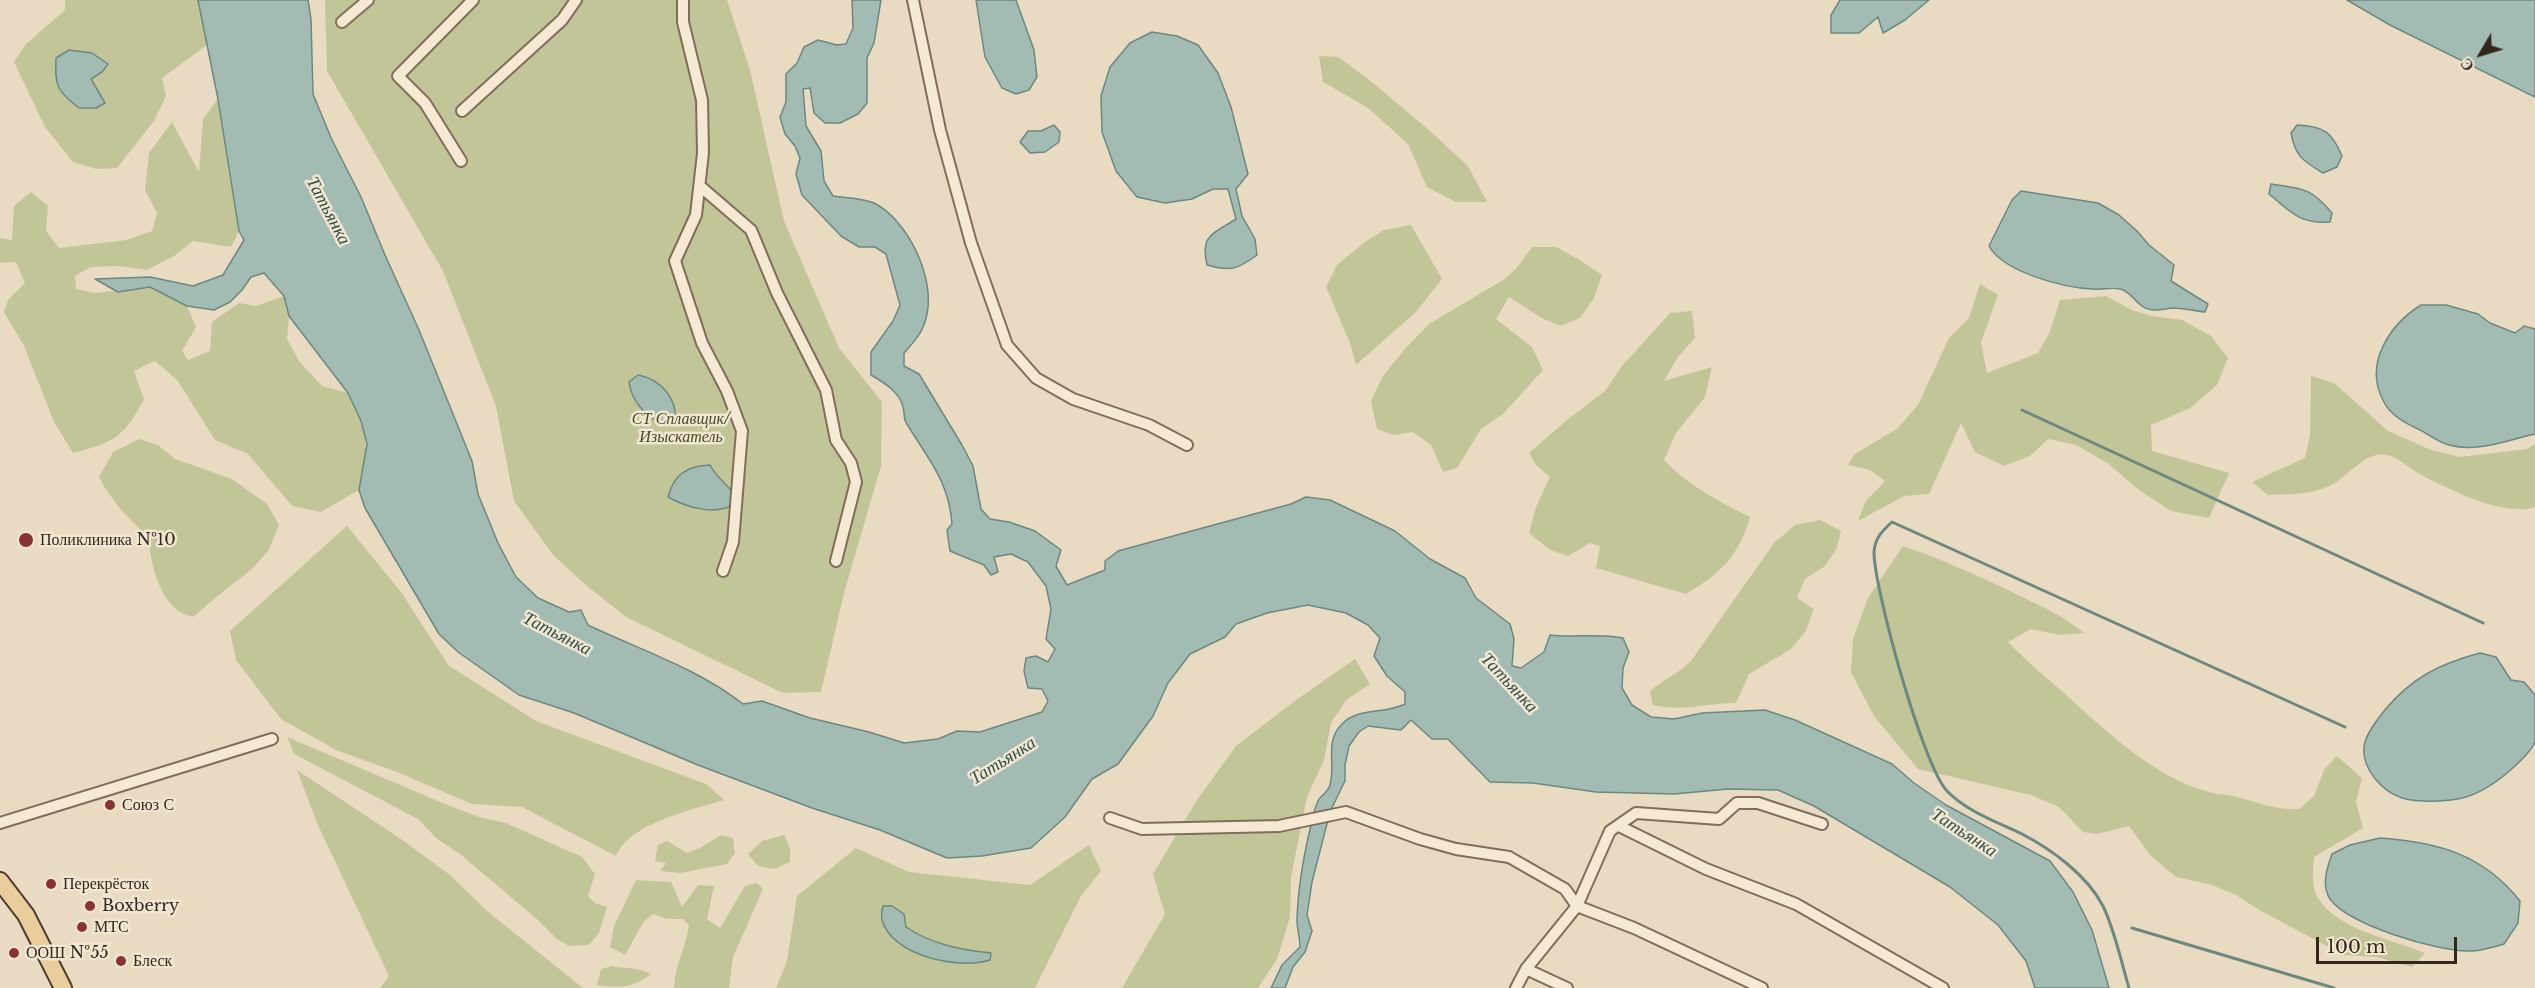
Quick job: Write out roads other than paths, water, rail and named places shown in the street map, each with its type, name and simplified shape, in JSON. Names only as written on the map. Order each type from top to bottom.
[{"type":"main road","points":[[0,881],[26,915],[63,988]]},
{"type":"street","points":[[342,22],[368,0]]},
{"type":"street","points":[[460,161],[425,103],[398,76],[443,33],[473,0]]},
{"type":"street","points":[[462,111],[562,20],[576,0]]},
{"type":"street","points":[[683,0],[683,22],[702,100],[701,187],[696,215],[675,261],[702,343],[727,392],[742,431],[733,542],[723,571]]},
{"type":"street","points":[[914,0],[940,130],[970,243],[1007,345],[1036,378],[1073,399],[1149,425],[1187,445]]},
{"type":"street","points":[[701,187],[751,230],[777,293],[826,390],[836,440],[852,463],[856,482],[836,561]]},
{"type":"street","points":[[0,823],[272,739]]},
{"type":"street","points":[[1516,988],[1526,969],[1577,906],[1610,831],[1636,813],[1719,819],[1737,804],[1758,802],[1822,824]]},
{"type":"street","points":[[1110,818],[1142,829],[1279,826],[1346,812],[1420,839],[1456,849],[1509,857],[1565,889],[1577,906],[1634,928],[1762,988]]},
{"type":"street","points":[[1619,826],[1706,869],[1796,904],[1943,988]]},
{"type":"street","points":[[1526,969],[1567,988]]},
{"type":"water","name":"Татьянка","points":[[198,0],[308,0],[311,19],[313,94],[419,330],[472,461],[478,494],[498,543],[516,577],[538,598],[569,612],[581,610],[588,625],[668,660],[707,680],[743,704],[762,701],[810,718],[904,743],[938,739],[957,731],[980,732],[1042,712],[1048,701],[1042,689],[1028,688],[1024,671],[1026,658],[1036,656],[1048,662],[1055,649],[1046,639],[1051,609],[1046,586],[1028,562],[1011,554],[994,557],[998,572],[991,575],[984,565],[950,551],[947,530],[952,524],[947,495],[942,483],[906,422],[898,397],[890,388],[871,375],[871,352],[893,321],[900,305],[886,254],[875,247],[859,247],[841,236],[802,195],[796,174],[800,158],[795,146],[785,134],[780,117],[786,102],[786,74],[797,63],[804,47],[818,40],[837,45],[846,44],[853,28],[852,0],[881,0],[874,43],[867,58],[867,103],[858,114],[840,123],[825,123],[814,113],[810,88],[803,89],[806,126],[821,151],[824,181],[833,196],[874,203],[898,222],[916,251],[927,284],[927,314],[921,331],[904,353],[904,366],[919,374],[962,445],[973,466],[981,509],[990,519],[1009,522],[1035,531],[1061,550],[1056,566],[1067,585],[1105,570],[1105,561],[1118,551],[1291,504],[1306,497],[1330,500],[1395,531],[1430,559],[1465,578],[1476,598],[1510,624],[1514,639],[1512,666],[1521,668],[1544,652],[1550,635],[1623,638],[1629,652],[1623,668],[1622,688],[1632,705],[1651,717],[1674,719],[1702,713],[1765,710],[1795,720],[1892,764],[1914,783],[1946,805],[2050,861],[2073,892],[2092,930],[2109,988],[2035,988],[2026,961],[1998,925],[1950,887],[1814,806],[1778,790],[1728,789],[1674,794],[1596,792],[1533,783],[1490,782],[1448,739],[1432,739],[1411,720],[1401,730],[1368,726],[1359,732],[1349,746],[1345,765],[1345,781],[1330,812],[1312,882],[1307,915],[1312,931],[1305,952],[1293,967],[1285,988],[1271,988],[1282,965],[1300,947],[1297,920],[1302,870],[1316,807],[1319,799],[1327,791],[1332,777],[1333,738],[1342,724],[1356,715],[1405,704],[1405,692],[1387,676],[1374,656],[1380,638],[1368,625],[1346,613],[1308,605],[1267,613],[1236,624],[1225,637],[1190,654],[1168,683],[1153,716],[1118,764],[1092,779],[1065,817],[1031,848],[982,856],[947,858],[880,830],[812,808],[698,765],[574,713],[519,695],[458,652],[439,634],[365,508],[359,490],[367,444],[361,421],[348,393],[289,316],[284,296],[264,273],[251,277],[230,302],[214,310],[187,306],[150,287],[118,292],[95,279],[150,277],[193,286],[223,275],[244,240],[239,231],[218,99]]},
{"type":"water","points":[[976,0],[1016,0],[1034,50],[1037,77],[1029,90],[1016,94],[1002,88],[985,57]]},
{"type":"water","points":[[1840,0],[1929,0],[1905,20],[1883,33],[1878,17],[1859,33],[1831,33],[1831,15]]},
{"type":"water","points":[[2347,0],[2535,0],[2535,97],[2390,25]]},
{"type":"water","points":[[1152,32],[1177,36],[1198,45],[1218,73],[1231,107],[1248,174],[1236,189],[1242,216],[1255,239],[1257,255],[1234,268],[1207,265],[1205,255],[1205,247],[1210,236],[1236,219],[1228,189],[1213,189],[1192,199],[1165,203],[1137,197],[1116,171],[1102,132],[1101,96],[1110,67],[1130,43]]},
{"type":"water","points":[[69,50],[92,53],[108,64],[102,72],[91,79],[105,103],[96,108],[79,108],[61,92],[56,75],[56,58]]},
{"type":"water","points":[[1054,125],[1060,132],[1059,142],[1045,152],[1030,153],[1020,142],[1028,131],[1041,131]]},
{"type":"water","points":[[2297,125],[2320,129],[2335,141],[2342,156],[2337,167],[2323,173],[2301,157],[2291,133]]},
{"type":"water","points":[[2271,184],[2299,189],[2318,198],[2332,213],[2330,222],[2310,221],[2296,216],[2269,194]]},
{"type":"water","points":[[2021,191],[2098,203],[2119,215],[2149,245],[2174,265],[2171,281],[2208,304],[2205,312],[2177,308],[2150,309],[2139,304],[2120,289],[2066,286],[2035,277],[2007,264],[1989,246],[2012,200]]},
{"type":"water","points":[[2421,305],[2446,305],[2478,314],[2490,323],[2515,333],[2524,326],[2535,329],[2535,434],[2482,447],[2460,447],[2440,441],[2391,412],[2378,388],[2376,374],[2378,360],[2383,347],[2399,323]]},
{"type":"water","points":[[638,375],[660,385],[666,391],[674,405],[675,422],[662,425],[650,417],[636,402],[629,382]]},
{"type":"water","points":[[710,465],[734,494],[731,506],[716,510],[699,509],[668,497],[674,482],[683,473],[695,467]]},
{"type":"water","points":[[2480,653],[2496,657],[2511,680],[2524,682],[2535,695],[2535,741],[2532,748],[2498,780],[2466,797],[2443,801],[2417,801],[2394,795],[2374,778],[2366,763],[2365,742],[2375,723],[2394,699],[2415,681],[2439,667]]},
{"type":"water","points":[[2380,838],[2440,847],[2458,853],[2491,872],[2520,901],[2518,923],[2504,944],[2472,951],[2436,947],[2394,935],[2340,909],[2327,894],[2325,882],[2332,854],[2350,845]]},
{"type":"water","points":[[883,906],[892,906],[904,914],[906,927],[916,933],[947,945],[991,953],[990,960],[961,963],[928,957],[912,951],[888,932],[882,920]]},
{"type":"waterway","points":[[2022,410],[2483,623]]},
{"type":"waterway","points":[[2129,988],[2107,916],[2088,884],[2045,847],[1982,816],[1963,804],[1947,791],[1937,775],[1913,714],[1882,601],[1874,552],[1877,539],[1882,532],[1892,522],[2345,727]]},
{"type":"waterway","points":[[2132,928],[2334,988]]},
{"type":"place","name":"Поликлиника №10","points":[[26,540]]},
{"type":"place","name":"Союз С","points":[[110,805]]},
{"type":"place","name":"Перекрёсток","points":[[51,884]]},
{"type":"place","name":"Boxberry","points":[[90,906]]},
{"type":"place","name":"МТС","points":[[82,927]]},
{"type":"place","name":"ООШ №55","points":[[14,953]]},
{"type":"place","name":"Блеск","points":[[121,961]]},
{"type":"park label","name":"СТ Сплавщик/ Изыскатель","points":[[681,428]]}]
